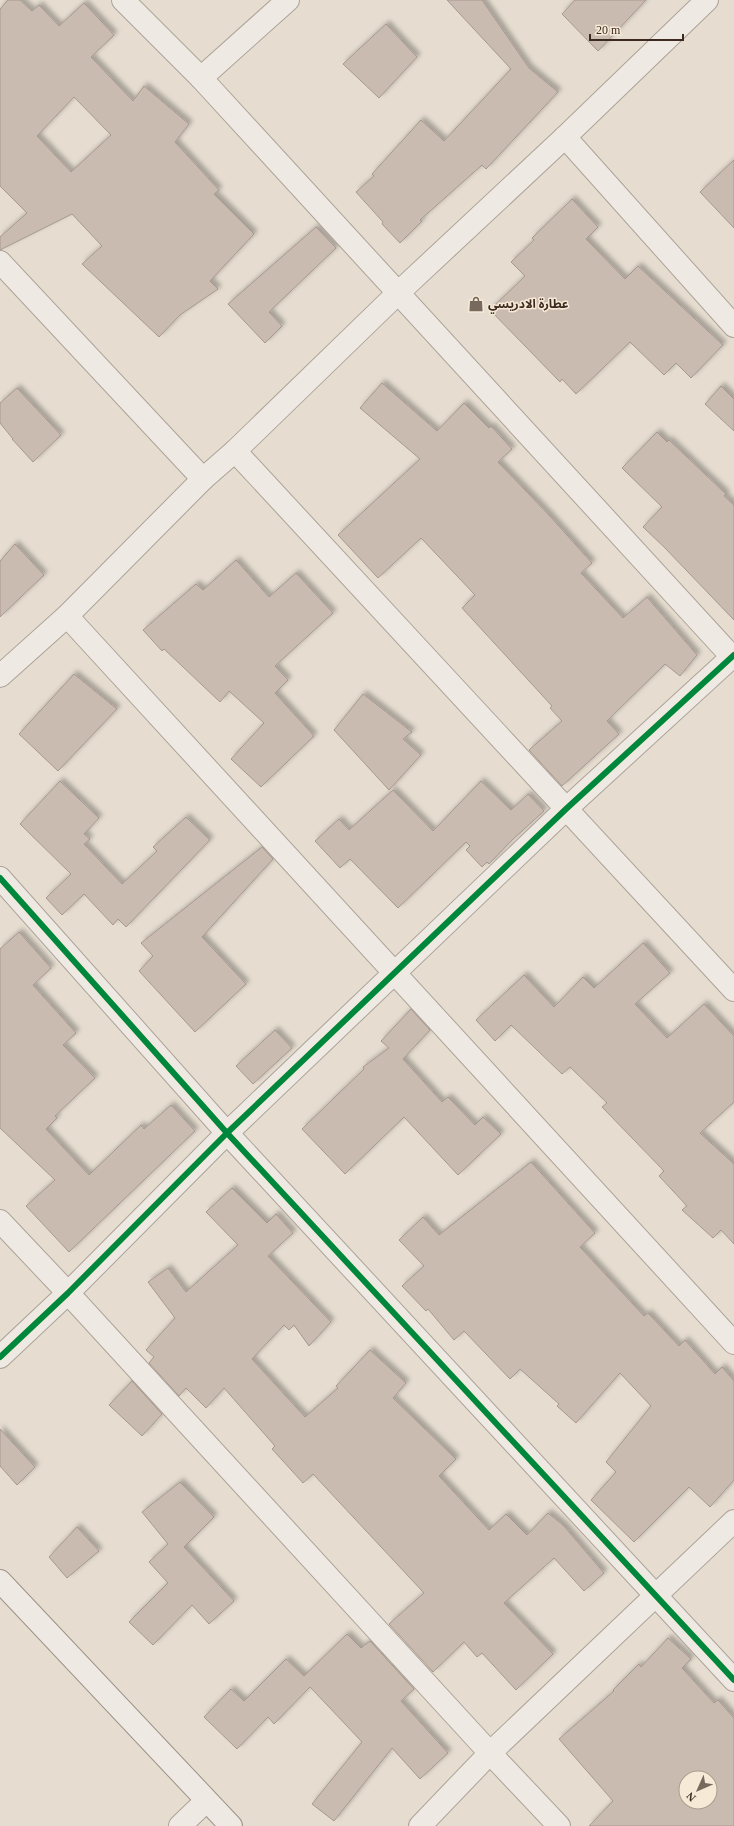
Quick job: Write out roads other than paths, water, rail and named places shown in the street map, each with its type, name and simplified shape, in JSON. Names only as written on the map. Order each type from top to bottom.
[{"type":"street","points":[[0,1357],[68,1292],[227,1133],[566,809],[733,657],[201,78],[123,0]]},
{"type":"street","points":[[201,78],[288,0]]},
{"type":"street","points":[[0,676],[67,616],[203,479],[235,451],[398,292],[564,137],[707,0]]},
{"type":"street","points":[[564,137],[734,326]]},
{"type":"street","points":[[0,262],[203,479]]},
{"type":"street","points":[[235,451],[734,990]]},
{"type":"street","points":[[67,616],[734,1343]]},
{"type":"street","points":[[0,878],[227,1133],[734,1680]]},
{"type":"street","points":[[0,1221],[68,1292],[490,1753],[560,1826]]},
{"type":"street","points":[[420,1826],[490,1753],[734,1522]]},
{"type":"street","points":[[0,1581],[231,1826]]},
{"type":"street","points":[[180,1826],[206,1801]]},
{"type":"place","name":"عطارة الادريسي","points":[[476,304]]}]
